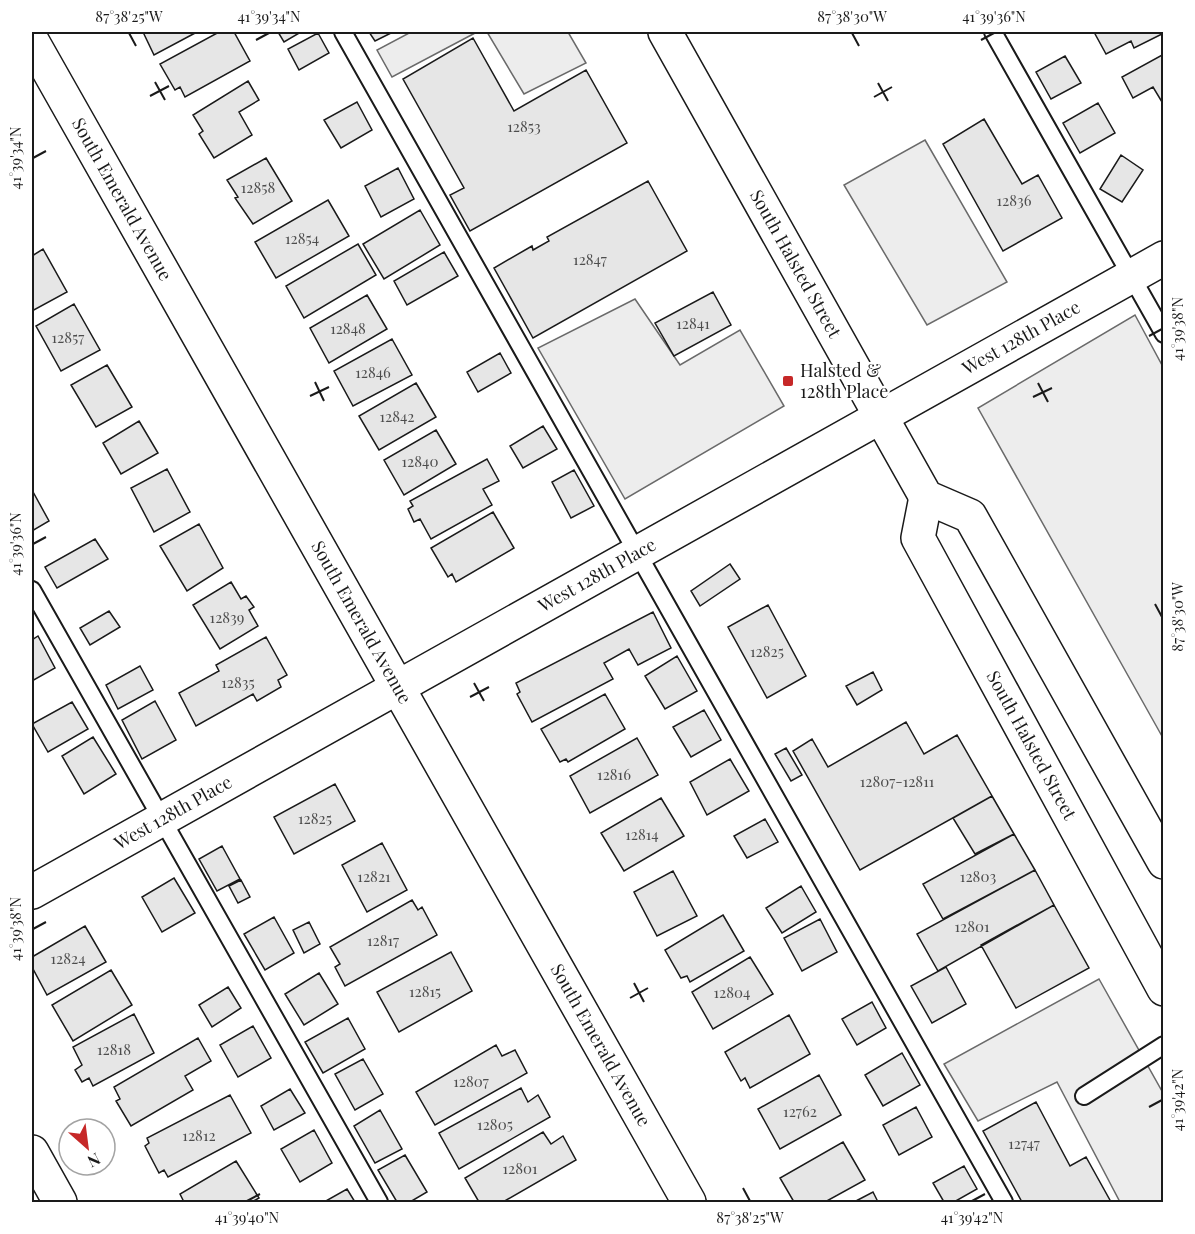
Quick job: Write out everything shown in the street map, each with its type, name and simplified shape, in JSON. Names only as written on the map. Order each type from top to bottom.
[{"type":"street","name":"South Halsted Street","points":[[665,32],[926,497],[918,538],[1164,989]]},
{"type":"street","name":"South Emerald Avenue","points":[[32,41],[689,1203]]},
{"type":"street","name":"West 128th Place","points":[[32,892],[1164,258]]},
{"type":"street","points":[[926,497],[970,516],[1164,862]]},
{"type":"street","points":[[32,1152],[60,1203]]},
{"type":"lane","points":[[343,32],[1004,1203]]},
{"type":"lane","points":[[993,32],[1164,334]]},
{"type":"lane","points":[[32,590],[379,1203]]},
{"type":"lane","points":[[1084,1095],[1164,1045]]},
{"type":"shaded area","points":[[411,32],[477,32],[392,77],[377,50]]},
{"type":"shaded area","points":[[487,32],[568,32],[586,63],[524,94]]},
{"type":"shaded area","points":[[925,140],[1007,282],[927,325],[844,185]]},
{"type":"shaded area","points":[[635,299],[680,365],[740,330],[784,406],[625,499],[538,348]]},
{"type":"shaded area","points":[[1135,315],[1163,367],[1163,738],[978,408]]},
{"type":"shaded area","points":[[1099,979],[1163,1093],[1163,1202],[1120,1202],[1057,1082],[978,1121],[944,1064]]},
{"type":"building","points":[[143,32],[197,32],[154,55]]},
{"type":"building","points":[[219,32],[234,32],[250,61],[185,97],[180,87],[175,90],[160,64]]},
{"type":"building","points":[[278,32],[301,32],[284,42]]},
{"type":"building","points":[[369,32],[393,32],[375,41]]},
{"type":"building","points":[[1094,32],[1164,33],[1134,48],[1131,41],[1106,54]]},
{"type":"building","points":[[318,33],[329,53],[299,70],[288,49]]},
{"type":"building","points":[[473,38],[514,111],[586,70],[627,143],[470,231],[450,195],[464,188],[403,79]]},
{"type":"building","points":[[1164,54],[1164,101],[1162,102],[1153,87],[1133,98],[1122,77]]},
{"type":"building","points":[[1065,56],[1081,83],[1051,99],[1036,72]]},
{"type":"building","points":[[248,81],[259,100],[239,112],[252,135],[214,158],[199,134],[203,131],[193,115]]},
{"type":"building","points":[[357,102],[372,130],[341,148],[324,120]]},
{"type":"building","points":[[1098,103],[1115,133],[1080,153],[1063,123]]},
{"type":"building","points":[[984,119],[1022,184],[1038,175],[1062,218],[1003,251],[943,144]]},
{"type":"building","points":[[1121,155],[1143,170],[1122,202],[1100,189]]},
{"type":"building","points":[[266,158],[292,201],[253,224],[235,198],[238,197],[227,180]]},
{"type":"building","points":[[398,168],[414,199],[381,217],[365,186]]},
{"type":"building","points":[[648,181],[687,251],[533,338],[494,268],[532,246],[533,250],[549,241],[547,237]]},
{"type":"building","points":[[328,200],[349,236],[276,278],[255,242]]},
{"type":"building","points":[[420,210],[440,245],[384,279],[363,244]]},
{"type":"building","points":[[358,244],[376,275],[304,318],[286,286]]},
{"type":"building","points":[[43,249],[67,292],[32,311],[32,256]]},
{"type":"building","points":[[444,252],[458,276],[407,305],[394,281]]},
{"type":"building","points":[[713,292],[731,325],[674,356],[655,323]]},
{"type":"building","points":[[367,295],[387,329],[329,363],[310,328]]},
{"type":"building","points":[[74,304],[100,350],[61,371],[36,326]]},
{"type":"building","points":[[392,339],[412,375],[353,406],[334,371]]},
{"type":"building","points":[[500,353],[511,373],[478,392],[467,372]]},
{"type":"building","points":[[107,365],[132,407],[96,427],[71,385]]},
{"type":"building","points":[[416,383],[436,417],[379,450],[359,416]]},
{"type":"building","points":[[139,421],[158,453],[121,474],[103,443]]},
{"type":"building","points":[[543,426],[557,449],[523,468],[510,446]]},
{"type":"building","points":[[436,430],[456,464],[404,495],[384,460]]},
{"type":"building","points":[[487,459],[499,481],[483,489],[492,505],[431,539],[420,519],[414,522],[408,509],[413,506],[410,501]]},
{"type":"building","points":[[167,469],[190,512],[154,532],[131,488]]},
{"type":"building","points":[[574,470],[594,506],[571,518],[552,482]]},
{"type":"building","points":[[32,490],[49,521],[32,531]]},
{"type":"building","points":[[493,512],[514,548],[456,582],[452,574],[448,577],[431,548]]},
{"type":"building","points":[[199,524],[223,568],[187,591],[160,546]]},
{"type":"building","points":[[95,539],[108,559],[57,588],[45,567]]},
{"type":"building","points":[[730,564],[740,579],[700,606],[691,591]]},
{"type":"building","points":[[231,582],[241,599],[246,596],[254,607],[249,610],[258,626],[220,649],[193,605]]},
{"type":"building","points":[[768,605],[806,676],[767,698],[728,627]]},
{"type":"building","points":[[109,611],[120,627],[90,645],[80,628]]},
{"type":"building","points":[[653,612],[671,648],[638,665],[629,649],[604,663],[613,679],[532,722],[517,694],[520,692],[516,683]]},
{"type":"building","points":[[38,636],[55,668],[32,681],[32,640]]},
{"type":"building","points":[[266,637],[287,675],[278,680],[281,687],[257,701],[253,694],[196,726],[179,693],[219,671],[216,665]]},
{"type":"building","points":[[677,656],[697,691],[665,709],[645,676]]},
{"type":"building","points":[[140,666],[153,690],[118,709],[106,685]]},
{"type":"building","points":[[873,672],[882,690],[857,705],[846,686]]},
{"type":"building","points":[[605,694],[625,729],[568,762],[566,759],[560,762],[541,729]]},
{"type":"building","points":[[155,701],[176,740],[142,759],[122,720]]},
{"type":"building","points":[[72,702],[88,729],[48,752],[32,724]]},
{"type":"building","points":[[704,710],[721,740],[691,757],[673,727]]},
{"type":"building","points":[[906,722],[924,754],[957,735],[992,796],[860,870],[793,751],[812,739],[828,767]]},
{"type":"building","points":[[93,737],[116,774],[84,794],[62,756]]},
{"type":"building","points":[[637,738],[658,775],[590,813],[570,776]]},
{"type":"building","points":[[786,748],[802,775],[791,781],[775,754]]},
{"type":"building","points":[[730,759],[749,791],[707,815],[690,782]]},
{"type":"building","points":[[335,784],[355,821],[294,854],[274,817]]},
{"type":"building","points":[[992,796],[1014,834],[975,854],[953,818]]},
{"type":"building","points":[[661,798],[684,836],[624,871],[601,833]]},
{"type":"building","points":[[765,819],[778,842],[747,858],[734,836]]},
{"type":"building","points":[[1014,834],[1035,870],[943,919],[923,884]]},
{"type":"building","points":[[382,843],[407,890],[367,912],[342,865]]},
{"type":"building","points":[[222,846],[240,879],[217,891],[199,859]]},
{"type":"building","points":[[1035,870],[1054,905],[938,971],[917,934]]},
{"type":"building","points":[[673,871],[697,916],[657,936],[634,892]]},
{"type":"building","points":[[174,878],[195,913],[162,932],[142,897]]},
{"type":"building","points":[[241,880],[250,897],[238,903],[229,886]]},
{"type":"building","points":[[801,886],[816,912],[782,933],[766,908]]},
{"type":"building","points":[[412,900],[418,910],[422,907],[437,935],[345,986],[335,967],[340,964],[330,947]]},
{"type":"building","points":[[1054,905],[1089,968],[1016,1008],[981,945]]},
{"type":"building","points":[[723,915],[744,951],[690,982],[687,976],[681,978],[665,950]]},
{"type":"building","points":[[274,917],[294,953],[265,970],[244,934]]},
{"type":"building","points":[[820,919],[837,952],[802,971],[784,938]]},
{"type":"building","points":[[309,922],[320,944],[304,953],[293,930]]},
{"type":"building","points":[[85,926],[106,962],[47,995],[32,967],[32,957]]},
{"type":"building","points":[[451,952],[472,991],[399,1032],[377,992]]},
{"type":"building","points":[[750,957],[773,994],[713,1029],[692,992]]},
{"type":"building","points":[[946,967],[966,1004],[932,1023],[911,986]]},
{"type":"building","points":[[111,970],[132,1005],[73,1041],[52,1005]]},
{"type":"building","points":[[319,973],[338,1004],[304,1025],[285,994]]},
{"type":"building","points":[[228,987],[241,1008],[212,1027],[199,1005]]},
{"type":"building","points":[[872,1002],[886,1028],[857,1045],[842,1019]]},
{"type":"building","points":[[134,1014],[154,1053],[93,1086],[89,1078],[82,1082],[75,1070],[82,1065],[73,1047]]},
{"type":"building","points":[[789,1015],[810,1054],[750,1088],[745,1078],[741,1081],[725,1052]]},
{"type":"building","points":[[348,1018],[365,1049],[323,1073],[305,1042]]},
{"type":"building","points":[[253,1026],[271,1058],[238,1077],[220,1045]]},
{"type":"building","points":[[198,1038],[211,1061],[185,1076],[193,1090],[131,1126],[116,1101],[120,1099],[114,1087]]},
{"type":"building","points":[[496,1045],[502,1056],[515,1050],[527,1073],[435,1125],[416,1092]]},
{"type":"building","points":[[902,1053],[920,1085],[883,1106],[865,1075]]},
{"type":"building","points":[[363,1059],[383,1094],[355,1110],[335,1074]]},
{"type":"building","points":[[819,1075],[841,1115],[780,1149],[758,1109]]},
{"type":"building","points":[[521,1088],[528,1102],[538,1095],[550,1117],[459,1169],[439,1133]]},
{"type":"building","points":[[290,1089],[305,1113],[274,1130],[261,1106]]},
{"type":"building","points":[[230,1095],[251,1133],[168,1177],[164,1170],[159,1173],[145,1146],[149,1143],[147,1138]]},
{"type":"building","points":[[1036,1102],[1070,1166],[1086,1157],[1111,1202],[1022,1202],[983,1131]]},
{"type":"building","points":[[916,1107],[932,1137],[899,1155],[883,1125]]},
{"type":"building","points":[[380,1110],[402,1149],[375,1163],[354,1126]]},
{"type":"building","points":[[314,1130],[332,1163],[300,1182],[281,1149]]},
{"type":"building","points":[[543,1132],[551,1144],[563,1136],[576,1160],[503,1202],[479,1202],[465,1178]]},
{"type":"building","points":[[843,1142],[865,1180],[825,1202],[794,1202],[780,1178]]},
{"type":"building","points":[[405,1155],[427,1192],[410,1202],[397,1202],[378,1170]]},
{"type":"building","points":[[236,1161],[259,1198],[252,1202],[184,1202],[180,1194]]},
{"type":"building","points":[[964,1166],[977,1189],[954,1202],[944,1202],[933,1183]]},
{"type":"building","points":[[347,1189],[355,1202],[324,1202]]},
{"type":"building","points":[[873,1192],[878,1202],[854,1202]]},
{"type":"place","name":"Halsted & 128th Place","points":[[788,381]]}]
